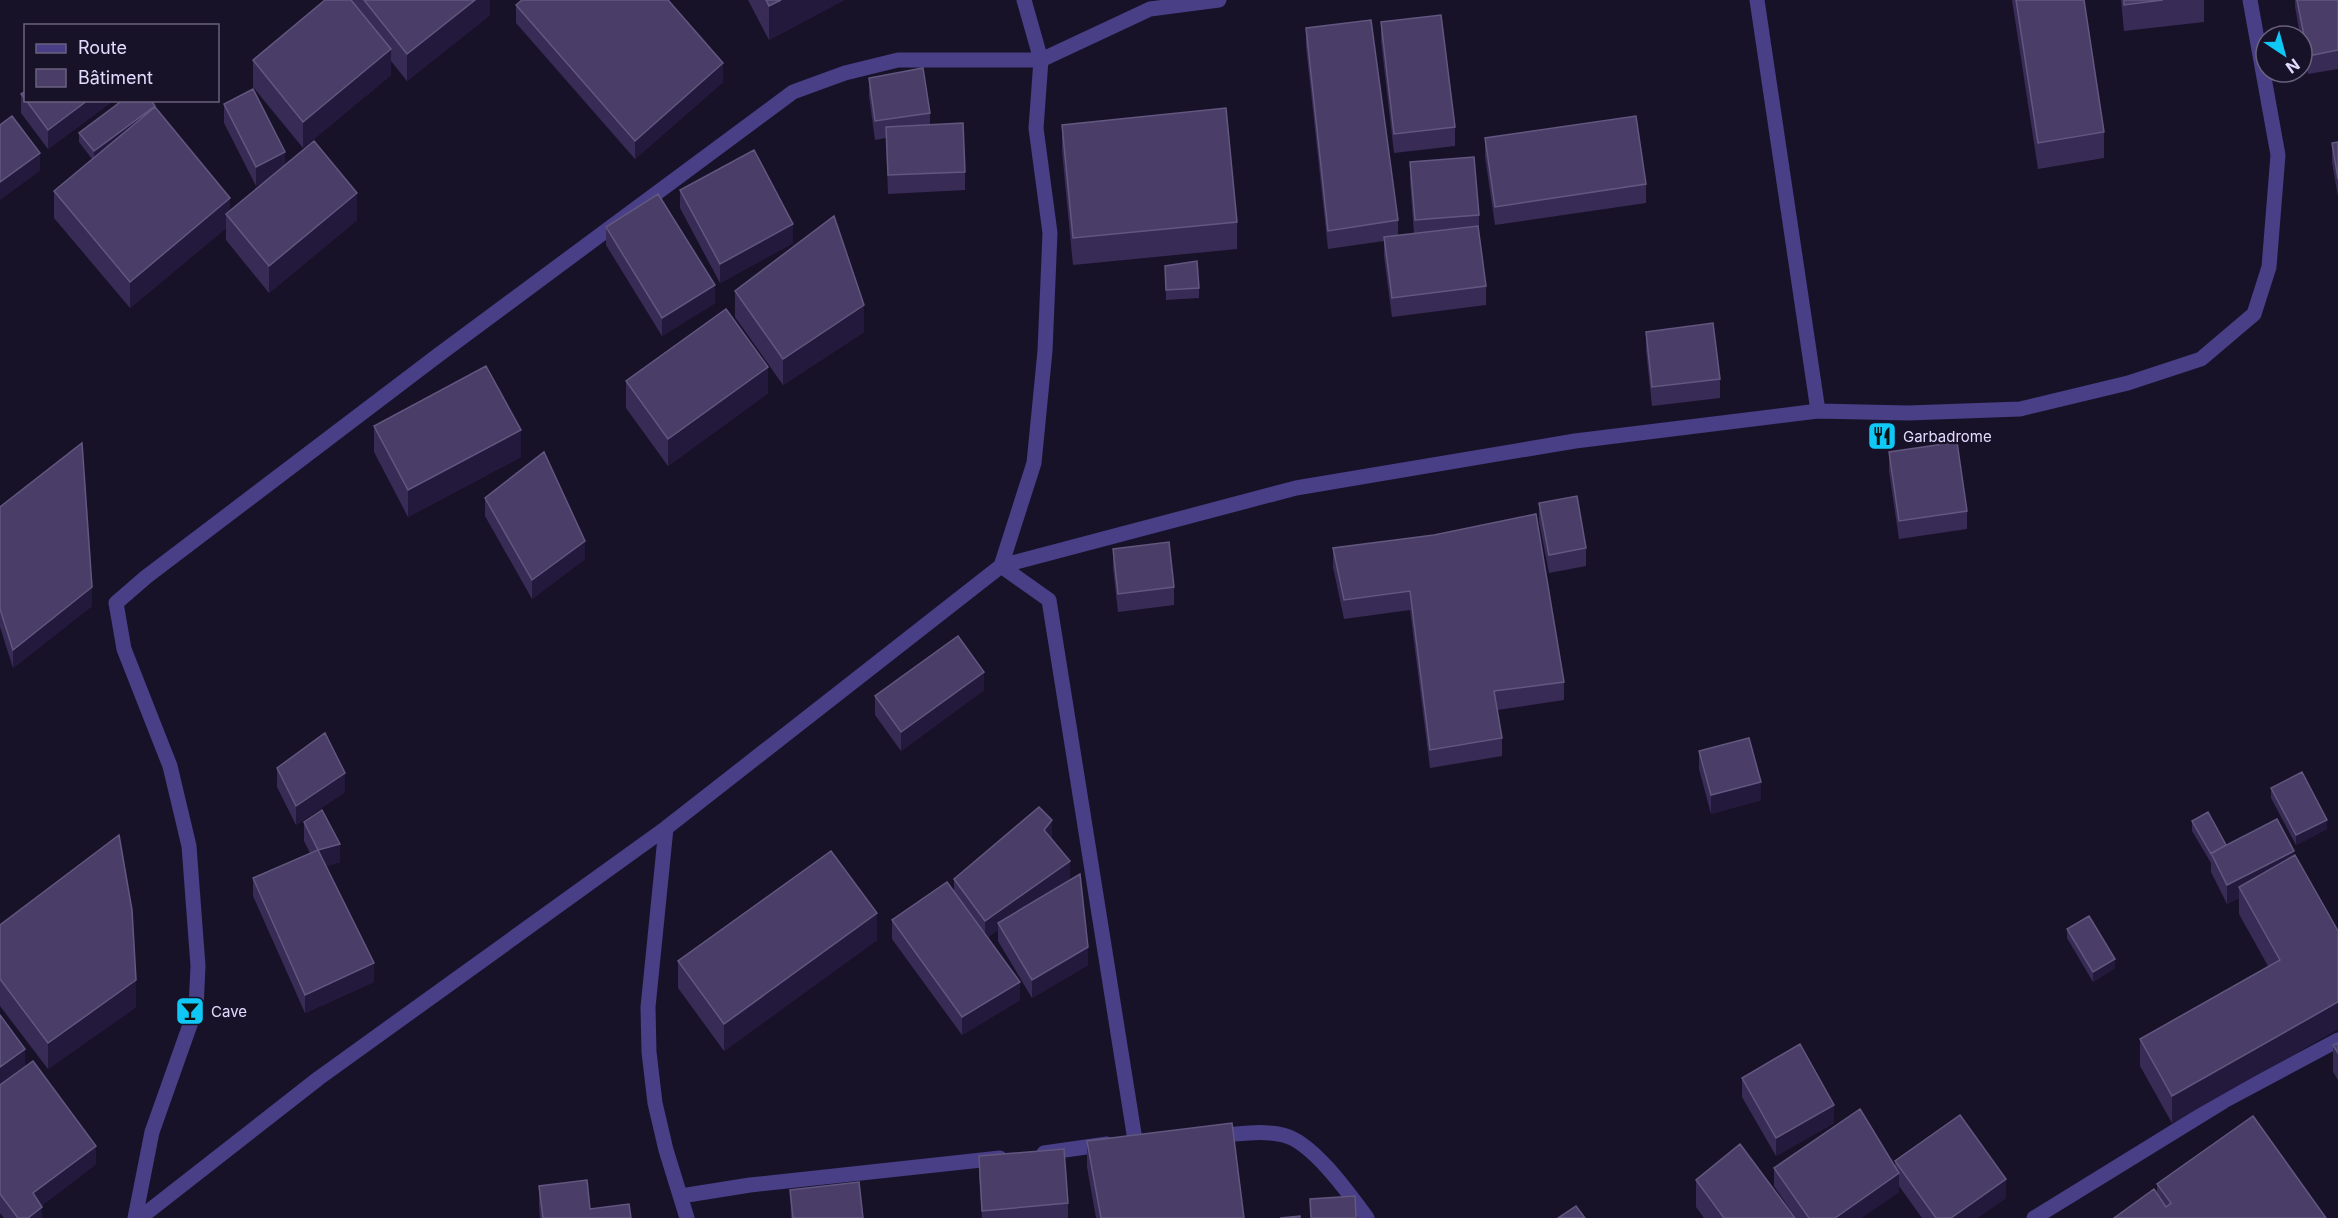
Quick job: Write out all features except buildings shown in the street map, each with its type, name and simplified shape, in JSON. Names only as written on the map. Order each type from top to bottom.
[{"type":"street","points":[[1001,566],[1034,463],[1045,351],[1050,233],[1036,128],[1041,60],[1024,0]]},
{"type":"street","points":[[135,1218],[152,1132],[196,1008],[198,966],[189,846],[170,766],[124,649],[116,603],[146,577],[437,356],[793,92],[845,73],[898,60],[1041,60],[1150,9],[1219,0]]},
{"type":"street","points":[[1757,0],[1818,411]]},
{"type":"street","points":[[140,1218],[319,1078],[666,828],[1001,566],[1296,488],[1575,441],[1818,411],[1908,413],[2020,409],[2128,383],[2201,359],[2254,314],[2269,267],[2278,155],[2250,0]]},
{"type":"street","points":[[681,1196],[750,1185],[1021,1156],[1140,1140],[1049,600],[1001,566]]},
{"type":"street","points":[[666,828],[648,1007],[649,1041],[655,1103],[666,1150],[687,1218]]},
{"type":"street","points":[[2034,1218],[2224,1101],[2338,1040]]},
{"type":"street","points":[[1202,1136],[1284,1135],[1304,1145],[1339,1180],[1367,1218]]},
{"type":"place","name":"Garbadrome","points":[[1882,436]]},
{"type":"place","name":"Cave","points":[[190,1011]]}]
